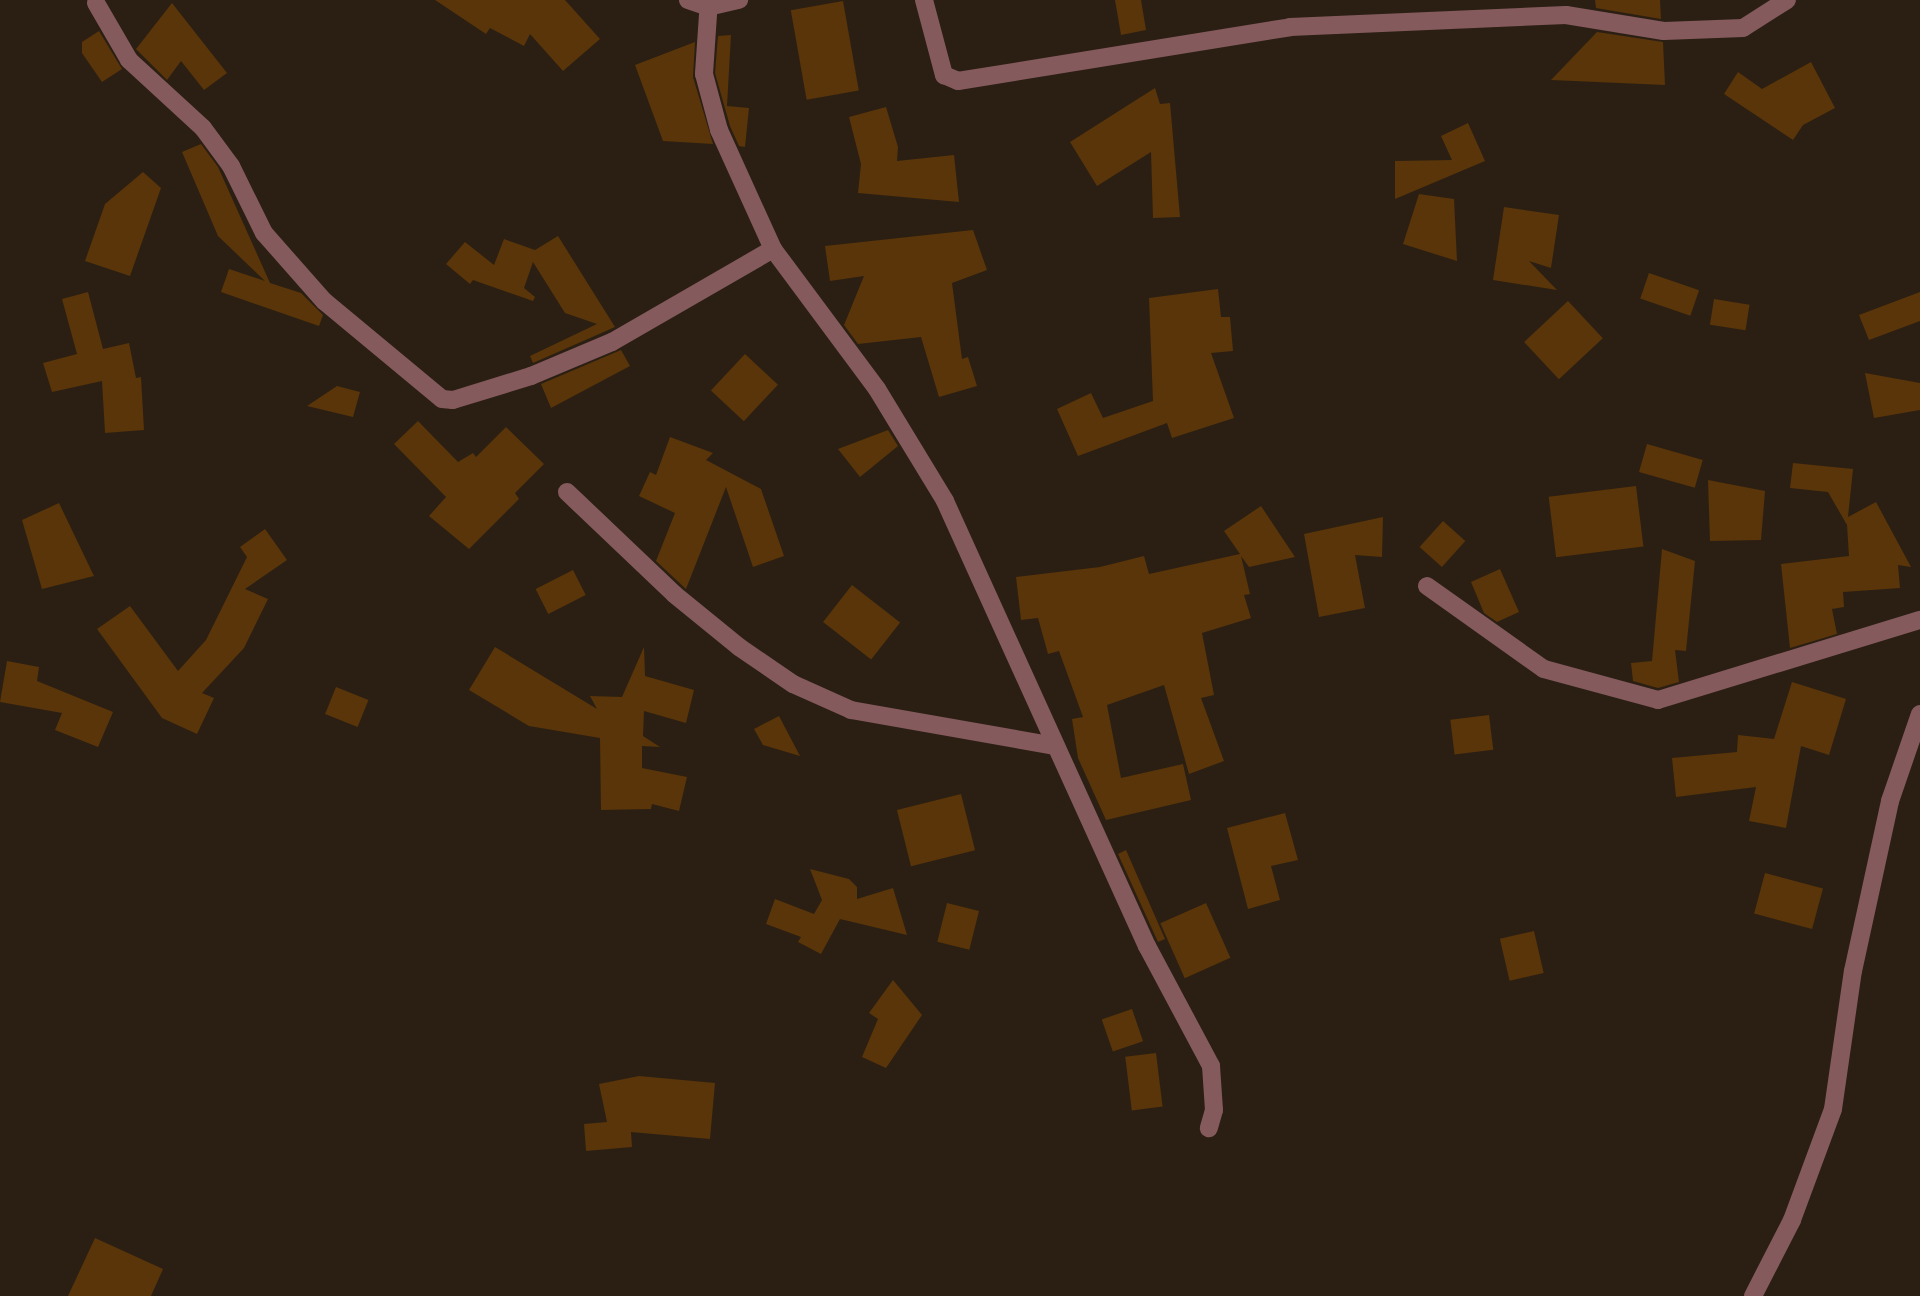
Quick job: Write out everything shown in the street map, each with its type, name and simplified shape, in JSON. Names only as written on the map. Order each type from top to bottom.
[{"type":"street","points":[[688,0],[709,4],[739,0]]},
{"type":"street","points":[[924,0],[940,66],[944,75],[958,81],[1290,27],[1566,15],[1664,31],[1743,28],[1787,0]]},
{"type":"street","points":[[96,3],[129,60],[203,128],[231,166],[264,233],[324,301],[442,399],[453,400],[531,376],[612,342],[773,249]]},
{"type":"street","points":[[709,4],[704,74],[719,130],[773,249],[877,389],[946,501],[1147,946],[1211,1066],[1214,1110],[1209,1128]]},
{"type":"street","points":[[567,492],[674,594],[739,648],[793,684],[851,710],[1056,746]]},
{"type":"street","points":[[1427,586],[1544,669],[1658,700],[1920,620]]},
{"type":"street","points":[[1753,1296],[1792,1220],[1833,1109],[1853,971],[1885,827],[1920,714]]},
{"type":"building","points":[[435,0],[565,0],[600,39],[563,71],[530,34],[524,46],[490,28],[486,34]]},
{"type":"building","points":[[1115,0],[1141,0],[1146,30],[1121,35]]},
{"type":"building","points":[[1595,0],[1660,0],[1661,19],[1596,8]]},
{"type":"building","points":[[843,1],[859,91],[807,100],[791,10]]},
{"type":"building","points":[[172,3],[227,73],[204,90],[181,61],[167,80],[136,49]]},
{"type":"building","points":[[99,31],[122,69],[102,82],[82,53],[82,42]]},
{"type":"building","points":[[1597,32],[1663,42],[1665,85],[1551,80]]},
{"type":"building","points":[[731,35],[727,106],[749,108],[745,147],[739,146],[730,126],[715,73],[718,36]]},
{"type":"building","points":[[695,42],[693,77],[713,144],[663,141],[635,65]]},
{"type":"building","points":[[1811,62],[1835,108],[1803,125],[1793,140],[1724,94],[1738,72],[1762,89]]},
{"type":"building","points":[[1155,88],[1160,104],[1170,103],[1180,217],[1153,218],[1151,152],[1097,186],[1070,142]]},
{"type":"building","points":[[886,107],[898,147],[897,161],[954,155],[959,202],[858,193],[861,164],[849,117]]},
{"type":"building","points":[[1468,123],[1485,161],[1395,199],[1395,161],[1452,160],[1441,136]]},
{"type":"building","points":[[201,144],[218,167],[270,283],[301,293],[323,315],[319,326],[221,292],[229,269],[265,281],[218,236],[182,152]]},
{"type":"building","points":[[143,172],[161,188],[130,276],[85,261],[105,204]]},
{"type":"building","points":[[1419,194],[1454,199],[1457,261],[1403,244]]},
{"type":"building","points":[[1504,207],[1559,215],[1551,268],[1529,261],[1557,290],[1493,280]]},
{"type":"building","points":[[973,230],[987,270],[952,283],[962,359],[968,357],[977,386],[939,397],[921,337],[858,344],[844,325],[864,276],[830,281],[825,246]]},
{"type":"building","points":[[558,236],[615,327],[533,363],[530,356],[597,324],[565,313],[533,262],[524,288],[535,297],[533,301],[473,280],[470,284],[446,264],[465,242],[494,265],[504,239],[535,250]]},
{"type":"building","points":[[1649,273],[1699,290],[1690,316],[1640,299]]},
{"type":"building","points":[[1218,289],[1221,317],[1230,317],[1233,351],[1211,353],[1234,418],[1172,438],[1167,423],[1078,456],[1057,409],[1091,393],[1103,418],[1153,401],[1149,298]]},
{"type":"building","points":[[88,292],[103,349],[129,343],[136,378],[141,377],[144,430],[105,433],[102,381],[52,392],[43,363],[77,354],[62,299]]},
{"type":"building","points":[[1920,292],[1920,321],[1869,340],[1859,315]]},
{"type":"building","points":[[1714,299],[1750,305],[1745,330],[1710,325]]},
{"type":"building","points":[[1568,301],[1603,338],[1559,379],[1524,342]]},
{"type":"building","points":[[621,350],[630,366],[551,408],[541,384]]},
{"type":"building","points":[[745,354],[778,385],[744,421],[711,391]]},
{"type":"building","points":[[1865,373],[1920,383],[1920,410],[1874,418]]},
{"type":"building","points":[[337,386],[360,392],[353,417],[307,406]]},
{"type":"building","points":[[418,421],[458,462],[473,453],[476,457],[506,427],[544,464],[515,493],[519,499],[469,549],[429,516],[446,497],[394,444]]},
{"type":"building","points":[[888,430],[898,446],[860,477],[838,449]]},
{"type":"building","points":[[670,437],[713,453],[706,460],[761,489],[784,556],[753,567],[726,487],[686,589],[656,561],[675,513],[639,496],[650,472],[656,475]]},
{"type":"building","points":[[1647,444],[1703,460],[1695,488],[1639,472]]},
{"type":"building","points":[[1793,463],[1853,469],[1848,517],[1876,502],[1911,567],[1898,565],[1900,588],[1843,592],[1844,607],[1832,609],[1837,634],[1790,648],[1781,564],[1849,556],[1847,525],[1828,492],[1790,488]]},
{"type":"building","points":[[1708,480],[1765,491],[1761,540],[1710,541]]},
{"type":"building","points":[[1636,486],[1643,547],[1556,557],[1549,497]]},
{"type":"building","points":[[59,503],[94,576],[42,589],[22,520]]},
{"type":"building","points":[[1261,506],[1295,557],[1249,567],[1241,556],[1250,594],[1244,595],[1251,618],[1202,633],[1214,695],[1201,698],[1224,761],[1189,774],[1164,685],[1107,705],[1121,778],[1183,764],[1191,800],[1106,820],[1078,758],[1072,719],[1083,717],[1059,651],[1048,654],[1038,618],[1021,620],[1016,577],[1100,567],[1144,556],[1149,574],[1240,554],[1224,531]]},
{"type":"building","points":[[1383,517],[1382,557],[1355,555],[1365,608],[1319,617],[1304,534]]},
{"type":"building","points":[[1443,521],[1465,541],[1442,567],[1420,547]]},
{"type":"building","points":[[265,529],[287,560],[245,589],[268,599],[244,648],[202,693],[214,698],[197,734],[162,718],[97,629],[130,606],[178,671],[206,640],[247,557],[240,547]]},
{"type":"building","points":[[1662,549],[1695,561],[1686,651],[1675,650],[1679,682],[1658,688],[1633,681],[1631,663],[1652,661]]},
{"type":"building","points":[[1500,569],[1519,612],[1497,622],[1484,613],[1471,582]]},
{"type":"building","points":[[573,570],[586,595],[548,614],[536,589]]},
{"type":"building","points":[[852,585],[900,623],[871,660],[823,622]]},
{"type":"building","points":[[495,647],[597,709],[590,696],[622,697],[644,647],[645,676],[694,690],[686,723],[644,711],[643,736],[660,747],[642,746],[642,768],[687,777],[679,811],[652,804],[651,809],[601,810],[600,738],[529,726],[469,690]]},
{"type":"building","points":[[7,661],[39,667],[37,681],[113,712],[98,747],[55,730],[62,713],[0,702]]},
{"type":"building","points":[[1792,682],[1846,699],[1829,755],[1801,746],[1786,828],[1749,821],[1756,787],[1676,797],[1672,758],[1737,752],[1738,735],[1774,739]]},
{"type":"building","points":[[336,687],[368,700],[358,727],[325,714]]},
{"type":"building","points":[[1489,715],[1493,750],[1455,754],[1450,720]]},
{"type":"building","points":[[779,716],[800,756],[763,745],[754,729]]},
{"type":"building","points":[[961,794],[975,850],[911,866],[897,810]]},
{"type":"building","points":[[1285,813],[1298,860],[1271,866],[1280,900],[1248,909],[1227,828]]},
{"type":"building","points":[[1126,850],[1165,939],[1158,942],[1118,854]]},
{"type":"building","points":[[810,869],[849,879],[857,887],[857,899],[893,888],[907,935],[840,919],[821,954],[798,942],[801,937],[766,924],[775,899],[814,914],[822,900]]},
{"type":"building","points":[[1765,873],[1823,889],[1812,929],[1754,914]]},
{"type":"building","points":[[947,903],[979,911],[969,950],[937,942]]},
{"type":"building","points":[[1206,903],[1230,958],[1185,978],[1160,923]]},
{"type":"building","points":[[1534,931],[1544,973],[1510,981],[1500,939]]},
{"type":"building","points":[[893,980],[922,1015],[886,1068],[862,1057],[878,1019],[869,1013]]},
{"type":"building","points":[[1132,1009],[1143,1041],[1113,1052],[1102,1019]]},
{"type":"building","points":[[1156,1053],[1163,1107],[1132,1110],[1125,1057]]},
{"type":"building","points":[[639,1076],[715,1083],[710,1139],[631,1132],[632,1147],[586,1151],[584,1124],[607,1122],[599,1084]]},
{"type":"building","points":[[95,1238],[163,1269],[151,1296],[68,1296]]}]
